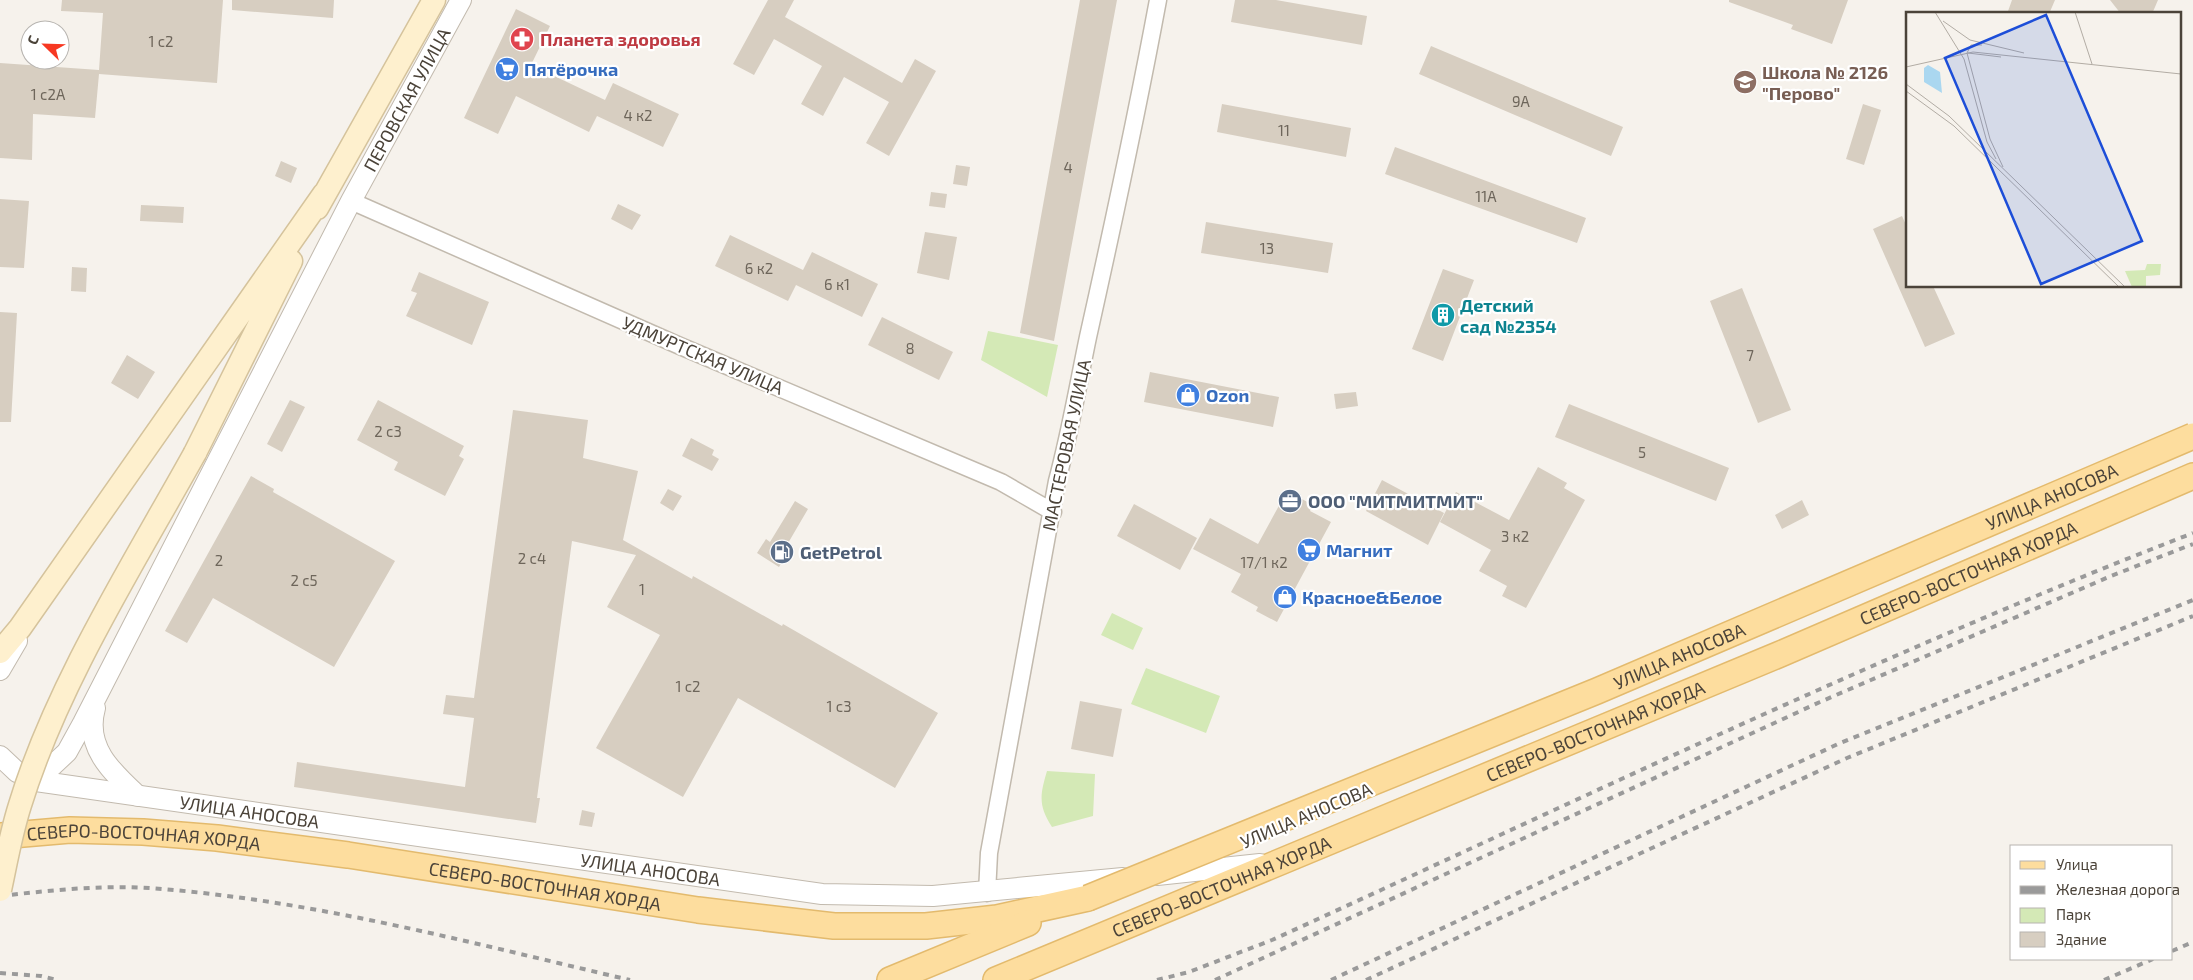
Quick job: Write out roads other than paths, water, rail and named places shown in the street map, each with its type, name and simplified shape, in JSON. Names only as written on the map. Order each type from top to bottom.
[{"type":"main road","name":"ПЕРОВСКАЯ УЛИЦА","points":[[324,194],[434,0]]},
{"type":"main road","points":[[0,890],[19,806],[50,726],[77,668],[195,452],[324,194]]},
{"type":"main road","points":[[0,652],[63,566],[324,194]]},
{"type":"main road","name":"СЕВЕРО-ВОСТОЧНАЯ ХОРДА","points":[[890,980],[1597,691],[2193,437]]},
{"type":"main road","name":"СЕВЕРО-ВОСТОЧНАЯ ХОРДА","points":[[996,980],[1769,658],[2193,476]]},
{"type":"main road","name":"СЕВЕРО-ВОСТОЧНАЯ ХОРДА","points":[[0,836],[70,830],[143,832],[216,838],[725,914],[834,926],[926,926],[997,918],[1088,898]]},
{"type":"street","name":"ПЕРОВСКАЯ УЛИЦА","points":[[103,682],[352,201],[461,0]]},
{"type":"street","name":"МАСТЕРОВАЯ УЛИЦА","points":[[987,893],[989,854],[1053,512],[1057,481],[1072,424],[1085,353],[1114,225],[1158,0]]},
{"type":"street","name":"УДМУРТСКАЯ УЛИЦА","points":[[352,201],[680,346],[1001,482],[1053,512]]},
{"type":"street","name":"УЛИЦА АНОСОВА","points":[[1164,875],[2193,437]]},
{"type":"street","name":"УЛИЦА АНОСОВА","points":[[36,781],[822,894],[933,896],[987,893],[1249,866],[1285,856],[2193,467]]},
{"type":"street","points":[[0,670],[63,566]]},
{"type":"street","points":[[0,756],[18,772],[36,781],[67,752],[103,682]]},
{"type":"street","points":[[103,682],[93,716],[92,729],[94,740],[104,762],[113,774],[138,796]]},
{"type":"railway","points":[[1157,980],[1189,972],[1272,940],[1844,678],[1960,628],[2193,533]]},
{"type":"railway","points":[[1215,980],[1820,702],[2111,576],[2193,544]]},
{"type":"railway","points":[[1331,980],[1838,744],[2193,600]]},
{"type":"railway","points":[[1366,980],[1847,758],[2193,616]]},
{"type":"railway","points":[[0,896],[101,887],[162,889],[221,895],[339,914],[398,926],[630,980]]},
{"type":"railway","points":[[2173,951],[2193,942]]},
{"type":"railway","points":[[2104,980],[2151,960]]},
{"type":"railway","points":[[0,973],[41,976],[57,980]]},
{"type":"place","name":"Планета здоровья","points":[[522,39]]},
{"type":"place","name":"Пятёрочка","points":[[507,69]]},
{"type":"place","name":"Школа № 2126 \"Перово\"","points":[[1745,82]]},
{"type":"place","name":"Детский сад №2354","points":[[1443,315]]},
{"type":"place","name":"Ozon","points":[[1188,395]]},
{"type":"place","name":"ООО \"МИТМИТМИТ\"","points":[[1290,501]]},
{"type":"place","name":"Магнит","points":[[1309,550]]},
{"type":"place","name":"GetPetrol","points":[[782,552]]},
{"type":"place","name":"Красное&Белое","points":[[1285,597]]}]
